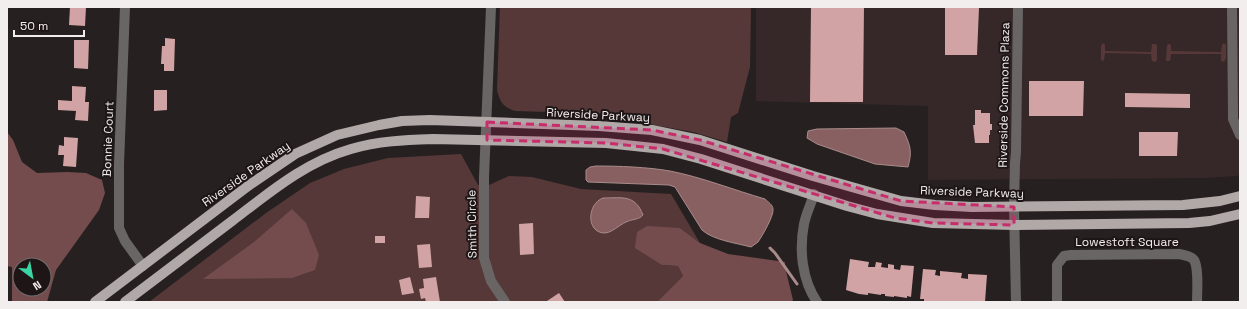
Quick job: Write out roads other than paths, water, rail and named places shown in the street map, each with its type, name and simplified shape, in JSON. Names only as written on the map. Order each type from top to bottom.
[{"type":"main road","name":"Riverside Parkway","points":[[94,302],[274,167],[306,148],[337,135],[402,121],[430,120],[599,126],[652,130],[700,140],[821,178],[901,201],[934,205],[972,207],[1183,205],[1220,201],[1240,196]]},
{"type":"main road","points":[[125,302],[292,176],[330,156],[350,149],[375,143],[405,140],[433,139],[606,143],[663,148],[877,214],[918,221],[950,224],[1014,225],[1189,223],[1210,221],[1240,214]]},
{"type":"street","name":"Bonnie Court","points":[[125,7],[119,171],[119,228],[125,241],[143,266]]},
{"type":"street","name":"Smith Circle","points":[[491,7],[487,140],[484,178],[484,258],[492,281],[505,302]]},
{"type":"street","name":"Riverside Commons Plaza","points":[[1016,302],[1014,207],[1018,7]]},
{"type":"street","points":[[1232,7],[1233,119],[1240,135]]},
{"type":"street","points":[[814,194],[804,224],[802,259],[807,281],[817,302]]},
{"type":"street","name":"Lowestoft Square","points":[[1057,302],[1057,265],[1064,256],[1179,254],[1193,259],[1196,266],[1197,302]]},
{"type":"waterway","points":[[770,248],[797,284]]}]
